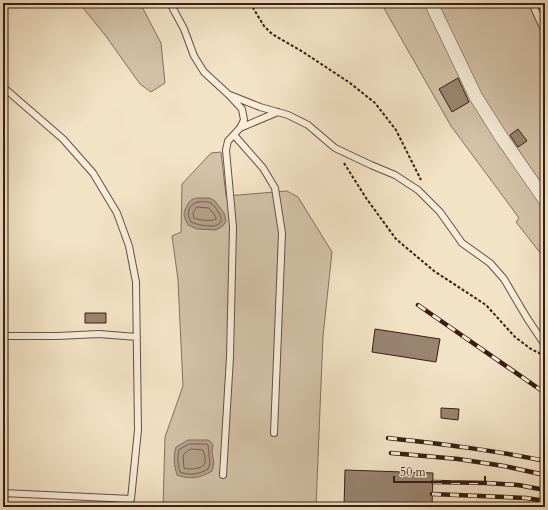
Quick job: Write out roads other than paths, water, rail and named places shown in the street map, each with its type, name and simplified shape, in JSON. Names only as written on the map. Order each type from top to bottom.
[{"type":"street","points":[[430,3],[476,97],[500,135],[545,200]]},
{"type":"lane","points":[[170,3],[184,29],[194,56],[204,72],[229,94],[242,109],[244,120],[240,128],[228,141],[226,150],[233,227],[230,357],[223,475]]},
{"type":"lane","points":[[532,3],[545,32]]},
{"type":"lane","points":[[3,87],[63,138],[93,173],[117,213],[129,246],[136,282],[138,430],[131,499],[3,493]]},
{"type":"lane","points":[[229,94],[260,107],[288,115],[308,125],[335,148],[371,165],[395,174],[418,190],[440,212],[462,243],[490,263],[504,279],[545,345]]},
{"type":"lane","points":[[240,128],[278,112]]},
{"type":"lane","points":[[234,135],[263,168],[275,188],[282,233],[274,433]]},
{"type":"lane","points":[[3,336],[99,334],[136,336]]},
{"type":"water","points":[[197,198],[210,198],[215,201],[224,213],[226,221],[223,226],[216,230],[197,229],[188,225],[184,211],[190,201]]},
{"type":"water","points":[[188,440],[210,441],[213,445],[212,451],[214,464],[212,471],[195,478],[177,475],[174,461],[176,447]]},
{"type":"railway","points":[[418,305],[545,393]]},
{"type":"railway","points":[[388,438],[486,450],[545,461]]},
{"type":"railway","points":[[391,453],[458,459],[504,466],[545,475]]},
{"type":"railway","points":[[433,482],[518,485],[545,490]]},
{"type":"railway","points":[[432,494],[526,498],[545,501]]}]
